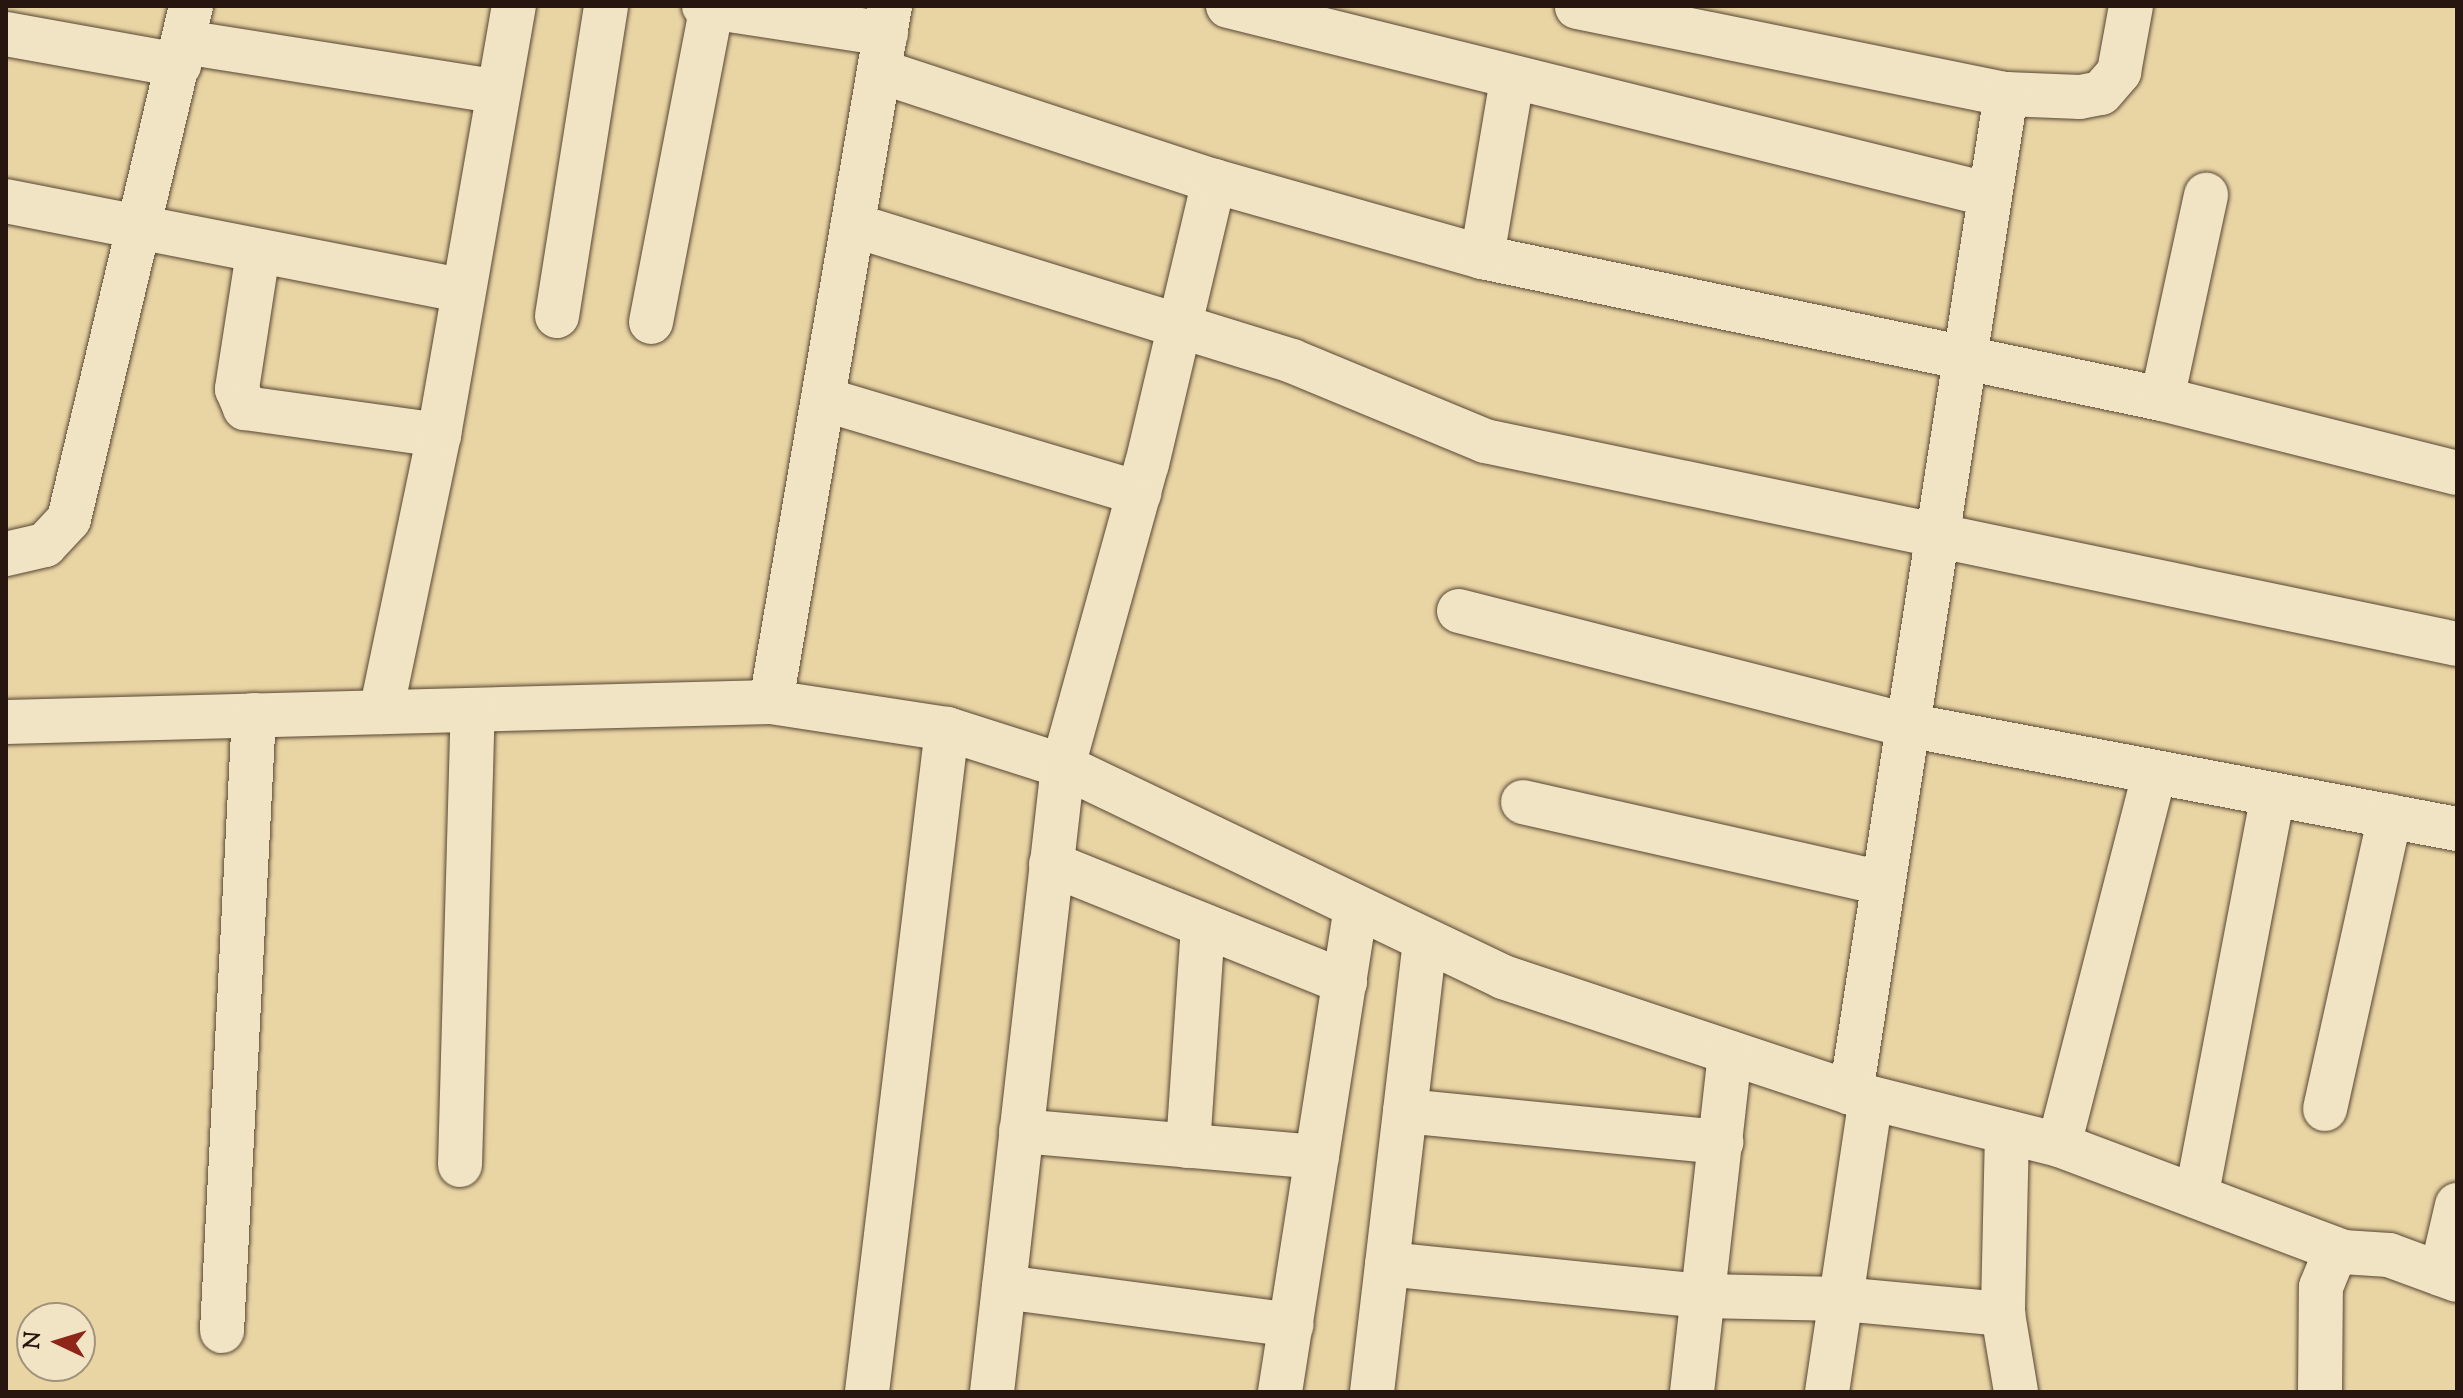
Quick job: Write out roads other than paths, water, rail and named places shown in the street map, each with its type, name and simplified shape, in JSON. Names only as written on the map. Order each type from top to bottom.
[{"type":"street","points":[[381,712],[439,435],[514,6]]},
{"type":"street","points":[[557,316],[606,6]]},
{"type":"street","points":[[704,6],[885,37],[1214,181],[1482,257],[2162,399],[2457,473]]},
{"type":"street","points":[[651,322],[712,6]]},
{"type":"street","points":[[1228,6],[1512,79],[1990,195]]},
{"type":"street","points":[[1577,7],[1724,21],[2006,94],[2101,93],[2119,72],[2131,6]]},
{"type":"street","points":[[6,34],[185,38],[498,92]]},
{"type":"street","points":[[771,702],[885,37]]},
{"type":"street","points":[[6,554],[45,545],[69,519],[185,38]]},
{"type":"street","points":[[1482,257],[1512,79]]},
{"type":"street","points":[[1827,1392],[1841,1299],[1883,883],[2006,94]]},
{"type":"street","points":[[992,1392],[1063,766],[1139,493],[1214,181]]},
{"type":"street","points":[[2162,399],[2206,195]]},
{"type":"street","points":[[6,201],[463,291]]},
{"type":"street","points":[[853,225],[1292,361],[1485,441],[2457,644]]},
{"type":"street","points":[[258,253],[237,389],[245,408],[439,435]]},
{"type":"street","points":[[823,399],[1139,493]]},
{"type":"street","points":[[1459,611],[1907,725],[2457,829]]},
{"type":"street","points":[[6,722],[771,702],[947,729],[1063,766],[1503,977],[1861,1095],[2059,1145],[2197,1193],[2343,1252],[2389,1255],[2449,1277],[2457,1205]]},
{"type":"street","points":[[460,1165],[473,710]]},
{"type":"street","points":[[222,1331],[254,715]]},
{"type":"street","points":[[867,1392],[947,729]]},
{"type":"street","points":[[2059,1145],[2155,772]]},
{"type":"street","points":[[2197,1193],[2273,795]]},
{"type":"street","points":[[1523,802],[1883,883]]},
{"type":"street","points":[[2325,1109],[2390,816]]},
{"type":"street","points":[[1051,864],[1345,982]]},
{"type":"street","points":[[1280,1392],[1356,909]]},
{"type":"street","points":[[1188,1146],[1203,926]]},
{"type":"street","points":[[1372,1392],[1425,942]]},
{"type":"street","points":[[1692,1392],[1730,1053]]},
{"type":"street","points":[[1405,1111],[1721,1142]]},
{"type":"street","points":[[1021,1131],[1317,1157]]},
{"type":"street","points":[[2007,1132],[2003,1314],[2016,1392]]},
{"type":"street","points":[[2320,1392],[2321,1287],[2331,1262],[2343,1252]]},
{"type":"street","points":[[1387,1264],[1703,1296],[1841,1299],[2003,1314]]},
{"type":"street","points":[[1004,1287],[1291,1325]]}]
